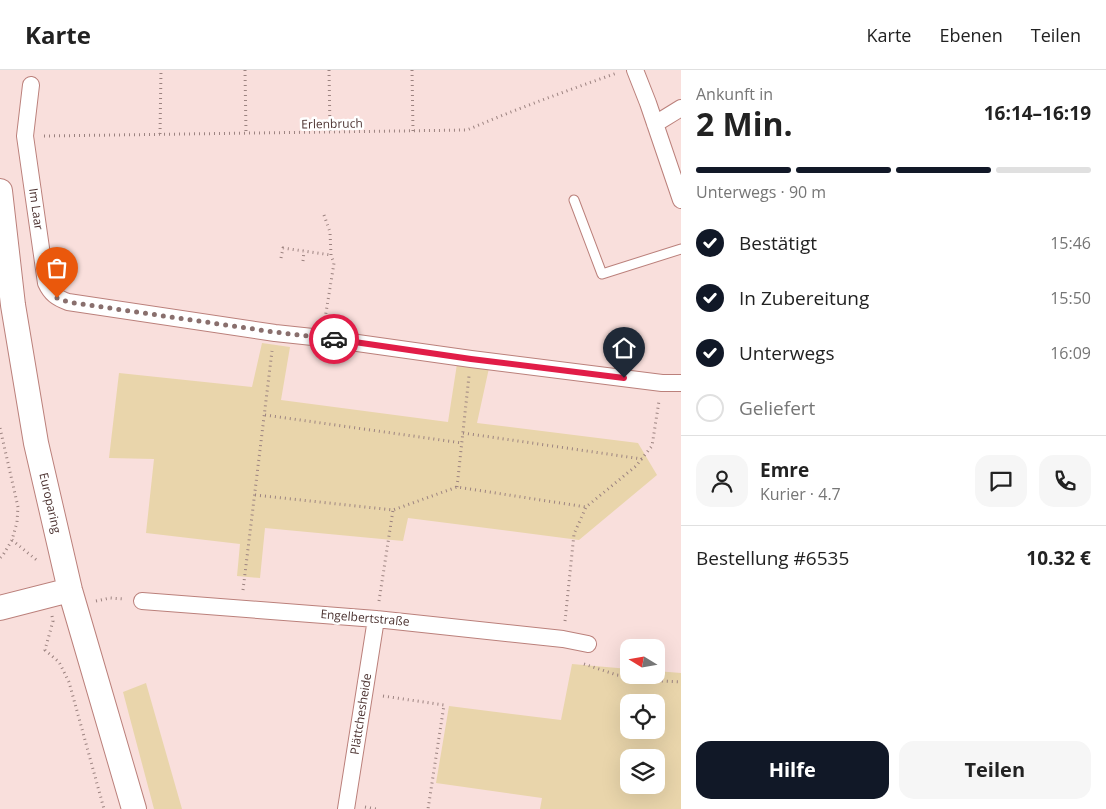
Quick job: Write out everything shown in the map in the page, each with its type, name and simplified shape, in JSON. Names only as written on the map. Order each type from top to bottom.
[{"type":"main road","name":"Europaring","points":[[0,191],[13,305],[34,433],[72,598],[134,809]]},
{"type":"main road","points":[[0,608],[72,598]]},
{"type":"street","points":[[636,70],[681,200]]},
{"type":"street","name":"Im Laar","points":[[31,85],[25,136],[46,283],[49,290],[57,298],[68,302],[471,359],[662,383],[681,383]]},
{"type":"street","points":[[655,124],[681,108]]},
{"type":"street","name":"Engelbertstraße","points":[[142,601],[376,618],[563,639],[588,644]]},
{"type":"street","name":"Plättchesheide","points":[[346,809],[376,618]]},
{"type":"lane","points":[[574,200],[602,274],[681,248]]},
{"type":"path","points":[[160,70],[160,134]]},
{"type":"path","points":[[245,70],[246,133]]},
{"type":"path","points":[[329,70],[330,132]]},
{"type":"path","points":[[412,70],[413,131]]},
{"type":"path","name":"Erlenbruch","points":[[25,136],[467,130],[513,110],[619,73]]},
{"type":"path","points":[[322,338],[334,263],[331,255],[330,232],[324,214]]},
{"type":"path","points":[[281,258],[282,248],[331,255]]},
{"type":"path","points":[[303,261],[304,251]]},
{"type":"path","points":[[241,608],[274,332]]},
{"type":"path","points":[[457,487],[471,359]]},
{"type":"path","points":[[563,639],[574,534],[586,507],[636,466],[652,446],[662,383]]},
{"type":"path","points":[[265,415],[462,443]]},
{"type":"path","points":[[0,428],[18,507],[12,540],[0,558]]},
{"type":"path","points":[[463,433],[642,459]]},
{"type":"path","points":[[255,495],[393,510],[457,487],[586,507]]},
{"type":"path","points":[[376,618],[393,510]]},
{"type":"path","points":[[72,598],[110,598],[142,601]]},
{"type":"path","points":[[588,644],[584,664],[617,675],[681,682]]},
{"type":"path","points":[[46,650],[59,662],[69,682],[104,809]]},
{"type":"path","points":[[364,693],[444,705],[428,809]]},
{"type":"shaded area","points":[[262,343],[290,347],[281,400],[448,422],[457,364],[489,368],[477,423],[638,443],[657,475],[579,540],[408,518],[403,541],[265,528],[260,578],[237,576],[240,544],[146,533],[154,459],[109,458],[119,373],[252,387]]},
{"type":"shaded area","points":[[572,664],[620,668],[620,684],[665,684],[665,672],[681,673],[681,809],[540,809],[542,798],[436,783],[449,706],[561,720]]},
{"type":"shaded area","points":[[146,683],[182,809],[154,809],[123,692]]},
{"type":"way so far","points":[[57,298],[68,302],[334,339]]},
{"type":"route","points":[[334,339],[471,359],[624,378]]}]
